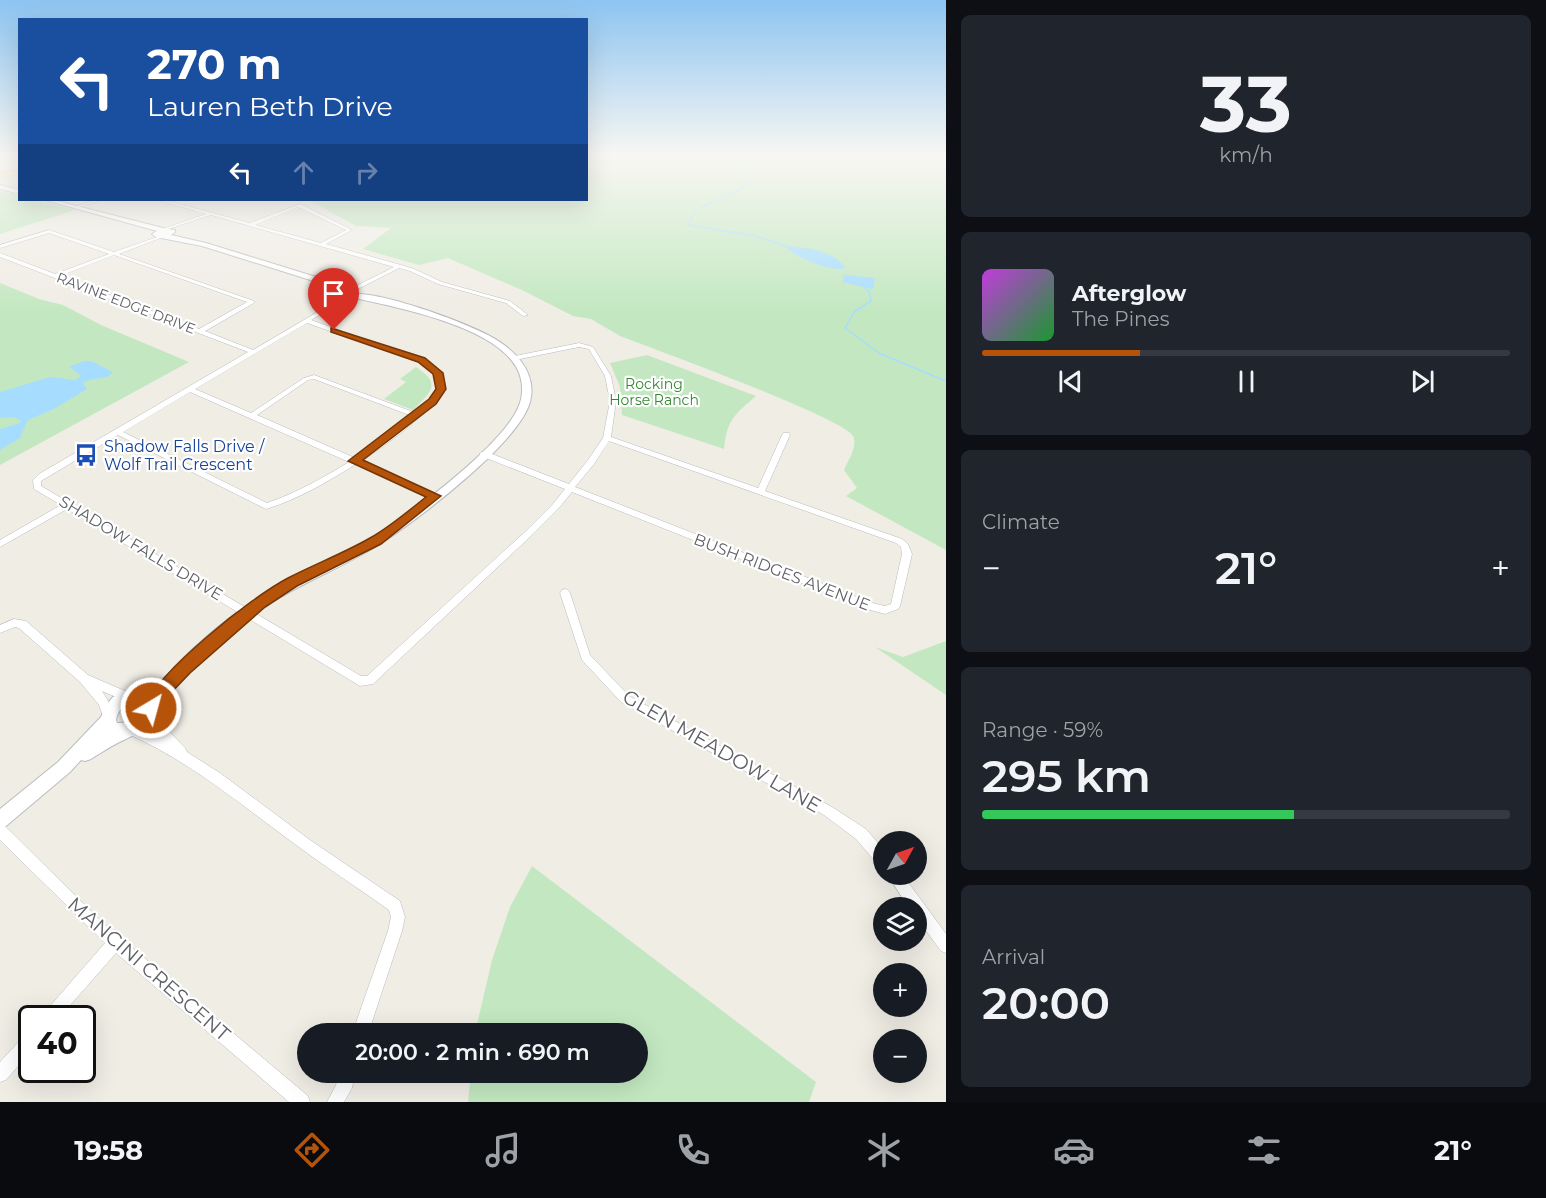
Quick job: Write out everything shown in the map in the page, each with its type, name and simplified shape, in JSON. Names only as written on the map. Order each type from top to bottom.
[{"type":"street","points":[[0,820],[64,767],[104,741],[145,721],[164,690],[184,668],[248,612],[291,583],[376,541],[435,496],[484,454],[514,422],[525,404],[526,379],[515,358],[498,343],[477,331],[84,207]]},
{"type":"street","points":[[187,207],[399,266],[440,283],[508,302],[525,315]]},
{"type":"street","points":[[250,225],[292,207]]},
{"type":"street","points":[[303,207],[350,230],[321,245]]},
{"type":"street","points":[[55,276],[211,214]]},
{"type":"street","points":[[0,246],[47,231],[252,302],[199,332]]},
{"type":"street","name":"RAVINE EDGE DRIVE","points":[[0,255],[253,352]]},
{"type":"street","name":"SHADOW FALLS DRIVE","points":[[399,266],[37,480],[37,487],[360,681],[369,681],[529,533],[570,488]]},
{"type":"street","points":[[325,283],[346,294],[358,292]]},
{"type":"street","name":"SHADOW FALLS DRIVE","points":[[333,305],[346,294]]},
{"type":"street","points":[[118,432],[261,505],[271,505],[308,490],[354,461],[416,415],[440,393],[441,384],[435,369],[422,360],[307,321]]},
{"type":"street","points":[[515,358],[579,345],[591,348],[605,370],[611,388],[612,413],[607,438],[570,488]]},
{"type":"street","points":[[251,416],[306,379],[314,377],[416,415]]},
{"type":"street","points":[[190,389],[435,496]]},
{"type":"street","points":[[760,492],[786,435]]},
{"type":"street","name":"BUSH RIDGES AVENUE","points":[[484,454],[870,606],[885,610],[895,606],[907,554],[904,546],[889,537],[607,438]]},
{"type":"street","points":[[0,544],[68,505]]},
{"type":"street","name":"GLEN MEADOW LANE","points":[[565,593],[586,657],[625,699],[828,811],[861,834],[873,848]]},
{"type":"street","points":[[0,629],[15,623],[22,624],[83,678],[104,700],[113,730],[150,736],[185,756],[336,867],[395,906],[398,917],[395,932],[364,1023]]},
{"type":"street","points":[[64,767],[108,718],[117,703],[184,668]]},
{"type":"street","points":[[83,678],[132,696],[146,697],[156,726],[185,756]]},
{"type":"street","name":"MANCINI CRESCENT","points":[[0,831],[115,943],[302,1102]]},
{"type":"street","points":[[901,885],[946,946]]},
{"type":"street","points":[[60,1005],[115,943]]},
{"type":"street","points":[[0,1074],[18,1054]]},
{"type":"street","points":[[335,1102],[345,1083]]},
{"type":"green space","points":[[0,207],[64,207],[75,210],[0,234]]},
{"type":"green space","points":[[322,207],[946,207],[946,550],[846,496],[857,488],[844,470],[853,449],[854,440],[853,436],[842,427],[817,414],[705,368],[620,336],[591,319],[573,316],[524,291],[448,258],[419,265],[363,249],[391,228],[356,226]]},
{"type":"green space","points":[[0,283],[39,299],[63,305],[101,325],[189,362],[0,465]]},
{"type":"green space","name":"Rocking Horse Ranch","points":[[647,355],[756,396],[733,419],[727,431],[724,449],[622,415],[620,387],[610,363]]},
{"type":"green space","points":[[416,367],[429,378],[431,388],[413,410],[384,399],[406,382],[400,379]]},
{"type":"green space","points":[[946,641],[946,695],[875,647],[903,657]]},
{"type":"green space","points":[[532,866],[816,1082],[809,1102],[468,1102],[470,1083],[648,1083],[648,1023],[477,1023],[492,960],[510,907]]},
{"type":"water","points":[[785,246],[826,253],[834,257],[845,268],[832,268],[814,263]]},
{"type":"water","points":[[842,276],[875,278],[873,289],[842,282],[844,279]]},
{"type":"water","points":[[84,361],[91,361],[113,372],[106,377],[83,383],[87,389],[54,409],[28,420],[20,438],[0,450],[0,429],[22,422],[15,417],[0,418],[0,392],[50,377],[75,380],[81,376],[69,367]]},
{"type":"waterway","points":[[696,210],[688,225],[755,236],[785,246]]},
{"type":"waterway","points":[[863,287],[869,291],[871,301],[854,312],[845,328],[879,353],[946,381]]},
{"type":"place","name":"Shadow Falls Drive / Wolf Trail Crescent","points":[[86,455]]},
{"type":"route","points":[[151,708],[164,690],[181,675],[184,668],[259,603],[291,583],[376,541],[435,496],[354,461],[401,428],[432,402],[441,389],[438,373],[422,360],[334,330]]}]
